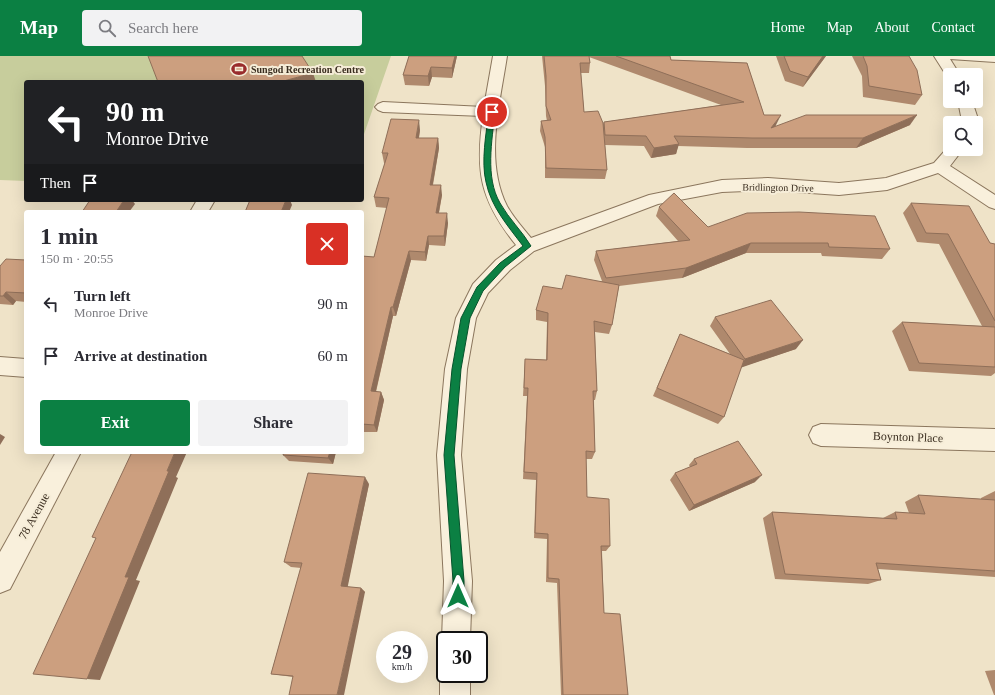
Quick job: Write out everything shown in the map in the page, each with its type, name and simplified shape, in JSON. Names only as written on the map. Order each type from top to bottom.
[{"type":"street","points":[[500,56],[488,154],[489,181],[496,202],[527,246]]},
{"type":"street","points":[[941,56],[949,68]]},
{"type":"street","points":[[953,56],[995,58]]},
{"type":"street","points":[[382,107],[492,112]]},
{"type":"street","points":[[949,156],[940,167],[995,203]]},
{"type":"street","name":"Bridlington Drive","points":[[456,631],[458,581],[449,455],[456,369],[466,318],[480,289],[503,265],[527,246],[655,198],[722,186],[768,184],[839,189],[887,184],[940,167]]},
{"type":"street","points":[[0,366],[24,368]]},
{"type":"street","name":"Boynton Place","points":[[821,435],[995,440]]},
{"type":"street","name":"78 Avenue","points":[[0,579],[68,454]]},
{"type":"street","points":[[455,683],[455,695]]},
{"type":"green space","points":[[0,56],[391,56],[364,134],[364,80],[24,80],[24,181],[0,180]]},
{"type":"building","name":"Sungod Recreation Centre","points":[[148,56],[302,56],[313,73],[287,80],[157,80]]},
{"type":"building","points":[[409,56],[455,56],[452,68],[431,67],[428,76],[403,75]]},
{"type":"building","points":[[544,56],[589,56],[590,63],[580,63],[584,112],[598,111],[603,123],[607,170],[546,168],[545,137],[541,121],[551,120],[546,106]]},
{"type":"building","points":[[616,56],[670,56],[671,60],[747,63],[764,115],[781,115],[771,128],[806,115],[917,115],[863,138],[674,136],[679,144],[654,148],[646,136],[605,135],[604,122],[744,102]]},
{"type":"building","points":[[784,56],[823,56],[808,77],[790,71]]},
{"type":"building","points":[[863,56],[909,56],[917,70],[922,95],[869,86],[867,66]]},
{"type":"building","points":[[391,119],[419,120],[416,138],[438,138],[430,185],[441,185],[436,213],[447,213],[444,236],[428,236],[425,252],[409,251],[393,307],[391,307],[371,391],[381,392],[374,425],[364,424],[364,256],[374,257],[389,198],[374,197],[388,153],[382,153]]},
{"type":"building","points":[[674,193],[708,227],[747,213],[799,212],[875,216],[890,249],[829,247],[828,243],[751,243],[686,268],[606,278],[596,251],[690,240],[659,207]]},
{"type":"building","points":[[89,202],[123,202],[117,210],[83,210]]},
{"type":"building","points":[[249,202],[285,202],[282,210],[246,210]]},
{"type":"building","points":[[911,203],[969,206],[990,243],[995,244],[995,321],[948,234],[926,233]]},
{"type":"building","points":[[6,259],[24,260],[24,293],[6,292],[3,296],[0,296],[0,266]]},
{"type":"building","points":[[566,275],[619,285],[612,325],[594,321],[597,391],[593,391],[595,452],[586,451],[587,497],[609,499],[610,546],[601,546],[604,613],[620,614],[628,695],[563,695],[559,579],[548,578],[548,534],[535,533],[537,473],[524,472],[528,388],[524,388],[525,359],[547,360],[548,313],[536,310],[543,286],[562,289]]},
{"type":"building","points":[[771,300],[803,340],[745,359],[715,317]]},
{"type":"building","points":[[902,322],[995,327],[995,367],[919,363]]},
{"type":"building","points":[[680,334],[744,360],[724,417],[657,388]]},
{"type":"building","points":[[738,441],[762,475],[694,505],[675,473],[697,464],[694,459]]},
{"type":"building","points":[[131,454],[174,454],[167,471],[169,471],[125,577],[129,577],[87,679],[33,674],[96,538],[92,537]]},
{"type":"building","points":[[283,454],[329,454],[328,458]]},
{"type":"building","points":[[308,473],[365,477],[341,586],[361,588],[337,695],[289,695],[293,676],[271,674],[302,563],[284,562]]},
{"type":"building","points":[[918,495],[995,500],[995,571],[876,563],[881,580],[785,574],[772,512],[897,519],[895,512],[925,514]]},
{"type":"place","name":"Sungod Recreation Centre","points":[[239,69]]},
{"type":"route","points":[[458,596],[449,455],[456,369],[466,318],[480,289],[503,265],[527,246],[496,202],[489,181],[488,154],[492,112]]}]
